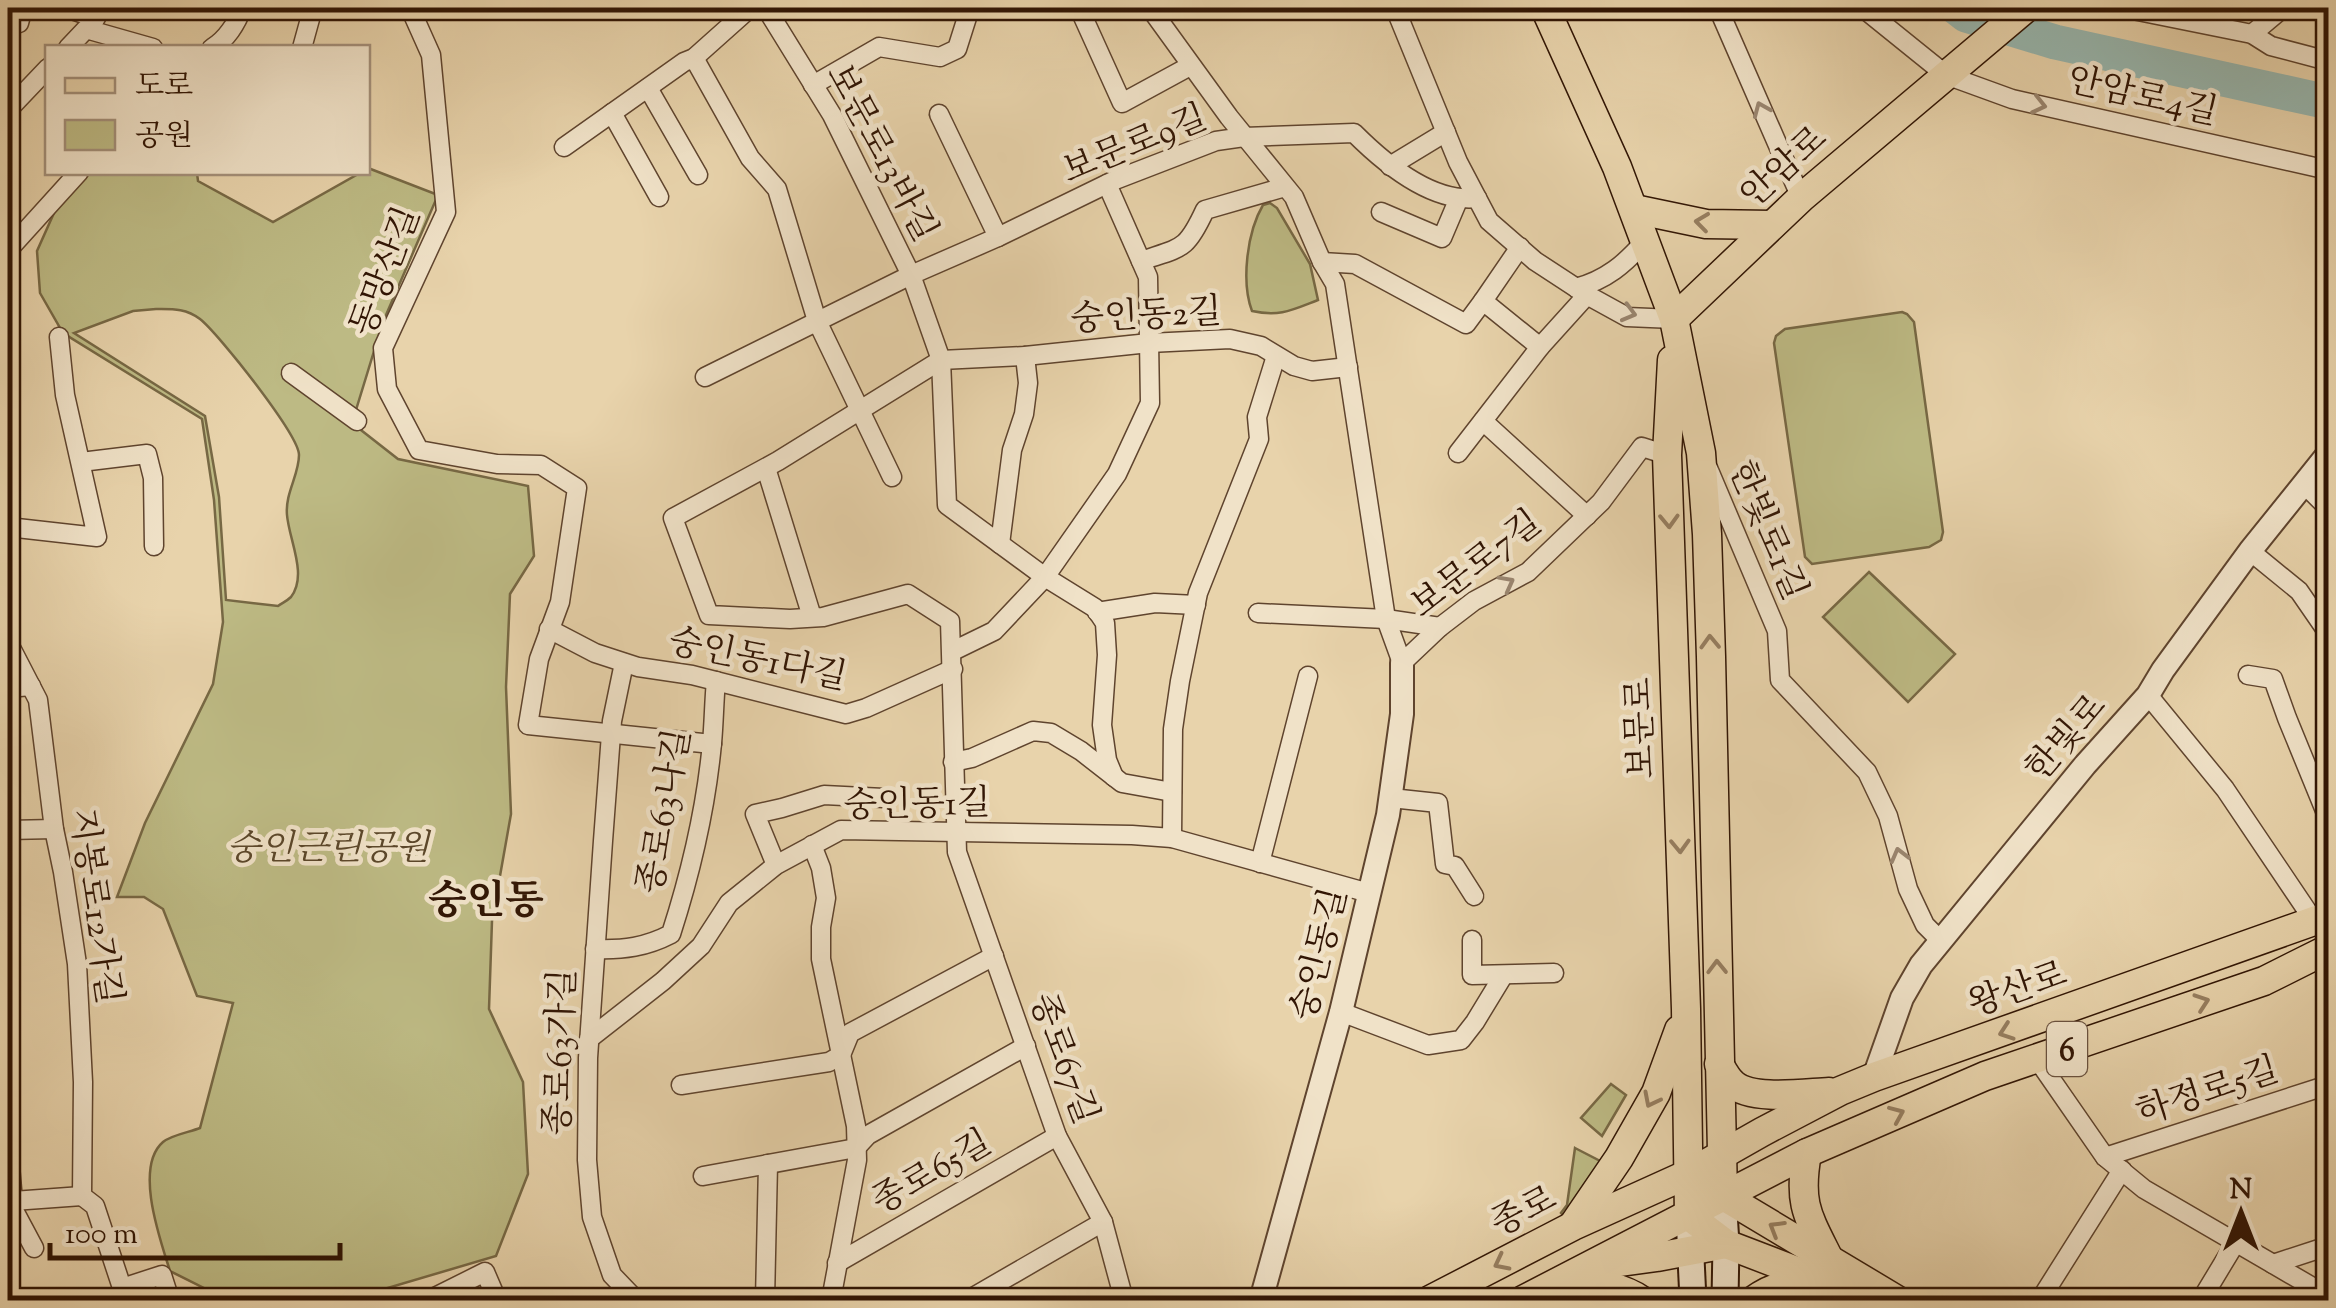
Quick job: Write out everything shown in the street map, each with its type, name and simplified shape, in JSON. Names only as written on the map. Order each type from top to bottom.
[{"type":"main road","name":"보문로","points":[[1545,8],[1634,209],[1674,319],[1701,453],[1711,657],[1723,1196]]},
{"type":"main road","name":"안암로","points":[[1674,319],[1800,198],[2026,8]]},
{"type":"main road","points":[[1634,209],[1706,224],[1772,224]]},
{"type":"main road","name":"보문로","points":[[1674,319],[1667,455],[1689,1216]]},
{"type":"main road","name":"왕산로","points":[[1688,1174],[1874,1077],[2321,918]]},
{"type":"main road","name":"왕산로","points":[[1596,1264],[1807,1153],[1985,1076],[2264,980],[2328,949]]},
{"type":"main road","points":[[1573,1226],[1656,1094],[1686,1010]]},
{"type":"main road","points":[[1686,1064],[1719,1064],[1731,1083],[1756,1094],[1840,1092]]},
{"type":"main road","points":[[1807,1153],[1802,1178],[1806,1212],[1825,1270]]},
{"type":"main road","points":[[1688,1174],[1825,1270],[1856,1300]]},
{"type":"main road","name":"종로","points":[[1430,1300],[1573,1226],[1688,1174]]},
{"type":"main road","points":[[1723,1196],[1725,1296]]},
{"type":"main road","points":[[1689,1216],[1726,1244],[1825,1270],[1897,1300]]},
{"type":"main road","points":[[1689,1216],[1693,1297]]},
{"type":"main road","points":[[1524,1300],[1596,1264],[1726,1244]]},
{"type":"main road","points":[[1754,1300],[1769,1289],[1825,1270]]},
{"type":"main road","points":[[1565,1279],[1607,1286],[1642,1300]]},
{"type":"street","points":[[8,27],[19,23],[24,8]]},
{"type":"street","points":[[66,8],[96,18],[146,45]]},
{"type":"street","points":[[217,45],[242,8]]},
{"type":"street","points":[[303,45],[313,8]]},
{"type":"street","name":"동망산길","points":[[410,8],[432,55],[446,212],[382,348],[387,389],[420,450],[497,464],[541,465],[576,488],[560,602],[549,629]]},
{"type":"street","points":[[564,147],[694,58],[750,8]]},
{"type":"street","name":"보문로13바길","points":[[766,8],[832,115],[911,275]]},
{"type":"street","points":[[813,85],[879,47],[940,57],[958,48],[970,8]]},
{"type":"street","points":[[1080,8],[1122,103],[1190,66]]},
{"type":"street","name":"숭인동길","points":[[1150,8],[1244,137],[1294,197],[1322,262],[1336,284],[1386,620],[1402,663],[1402,714],[1391,798],[1341,1012],[1261,1300]]},
{"type":"street","points":[[1395,8],[1458,162],[1468,198],[1534,260],[1582,292],[1627,317],[1674,319]]},
{"type":"street","points":[[1718,8],[1800,198]]},
{"type":"street","name":"안암로4길","points":[[1863,8],[1946,75],[2012,99],[2328,170]]},
{"type":"street","points":[[2123,8],[2252,34],[2271,46],[2328,61]]},
{"type":"street","points":[[2252,34],[2283,8]]},
{"type":"street","points":[[71,45],[96,18]]},
{"type":"street","points":[[694,58],[750,158],[777,189],[817,321],[892,477]]},
{"type":"street","points":[[8,110],[45,71]]},
{"type":"street","points":[[648,88],[698,175]]},
{"type":"street","points":[[612,112],[658,198]]},
{"type":"street","points":[[938,114],[998,237]]},
{"type":"street","points":[[1390,166],[1446,132]]},
{"type":"street","name":"보문로9길","points":[[704,376],[1107,184],[1216,140],[1354,133],[1403,175],[1468,198]]},
{"type":"street","points":[[8,245],[11,247],[76,175]]},
{"type":"street","name":"숭인동1다길","points":[[549,629],[594,653],[624,662],[716,680],[846,714],[953,659],[994,631],[1045,577],[1118,474],[1150,403],[1148,276],[1107,184]]},
{"type":"street","points":[[1141,262],[1182,247],[1194,235],[1205,210],[1285,186]]},
{"type":"street","points":[[1381,212],[1442,238],[1468,198]]},
{"type":"street","points":[[1458,453],[1582,292],[1612,272],[1646,241]]},
{"type":"street","points":[[1322,262],[1356,264],[1466,324],[1520,247]]},
{"type":"street","points":[[911,275],[941,360],[947,505],[1098,612],[1104,622],[1107,655],[1102,724],[1114,777]]},
{"type":"street","points":[[1484,301],[1540,347]]},
{"type":"street","points":[[8,527],[98,537],[65,394],[58,338]]},
{"type":"street","name":"숭인동2길","points":[[953,659],[950,621],[908,594],[823,616],[790,619],[709,615],[672,518],[766,468],[941,360],[1230,339],[1261,346],[1294,366],[1312,371],[1348,367]]},
{"type":"street","points":[[1000,544],[1012,450],[1024,414],[1028,383],[1025,356]]},
{"type":"street","points":[[1172,838],[1174,729],[1198,593],[1259,439],[1257,418],[1276,356]]},
{"type":"street","points":[[291,373],[357,421]]},
{"type":"street","name":"보문로7길","points":[[1483,421],[1587,516]]},
{"type":"street","name":"보문로7길","points":[[1402,663],[1474,601],[1528,572],[1601,502],[1642,447],[1667,455]]},
{"type":"street","name":"한빛로1길","points":[[1701,453],[1777,631],[1780,680],[1867,772],[1888,816],[1908,889],[1925,924],[1941,941]]},
{"type":"street","points":[[80,462],[148,454],[153,478],[154,546]]},
{"type":"street","name":"한빛로","points":[[1874,1077],[1902,998],[1921,966],[2085,765],[2148,695],[2250,551],[2328,454]]},
{"type":"street","points":[[766,468],[812,617]]},
{"type":"street","points":[[2304,484],[2328,508]]},
{"type":"street","points":[[2250,551],[2299,591],[2328,632]]},
{"type":"street","points":[[1098,612],[1155,603],[1196,605]]},
{"type":"street","points":[[1258,613],[1440,627]]},
{"type":"street","points":[[549,629],[539,659],[528,725],[712,744]]},
{"type":"street","name":"지봉로12가길","points":[[8,642],[38,700],[54,830],[64,872],[76,964],[83,1082],[82,1196]]},
{"type":"street","name":"종로67길","points":[[953,659],[957,852],[1056,1136],[1103,1222],[1124,1300]]},
{"type":"street","name":"종로63가길","points":[[624,662],[611,733],[589,1039],[587,1160],[592,1217],[612,1275],[636,1300]]},
{"type":"street","points":[[2248,675],[2273,678],[2328,818]]},
{"type":"street","points":[[1260,862],[1308,676]]},
{"type":"street","name":"종로63나길","points":[[595,949],[650,945],[671,934],[688,877],[712,744],[716,680]]},
{"type":"street","points":[[8,688],[31,686]]},
{"type":"street","name":"왕산로","points":[[2148,695],[2225,789],[2321,918]]},
{"type":"street","points":[[953,762],[972,758],[1033,731],[1052,733],[1081,750],[1122,783],[1172,792]]},
{"type":"street","points":[[776,865],[755,814],[824,795],[884,798]]},
{"type":"street","points":[[1391,798],[1438,803],[1445,864],[1455,866],[1474,896]]},
{"type":"street","points":[[8,830],[54,830]]},
{"type":"street","name":"숭인동1길","points":[[589,1039],[701,946],[730,903],[776,865],[841,830],[1132,834],[1172,838],[1369,894]]},
{"type":"street","name":"종로65길","points":[[812,846],[826,898],[821,959],[856,1126],[857,1160],[831,1300]]},
{"type":"street","points":[[1472,940],[1472,975],[1554,974]]},
{"type":"street","points":[[681,1085],[829,1062],[841,1055],[850,1033],[994,956]]},
{"type":"street","points":[[1341,1012],[1428,1044],[1461,1040],[1504,976]]},
{"type":"street","name":"종로65길","points":[[703,1176],[856,1148],[868,1135],[1026,1046]]},
{"type":"street","points":[[2037,1059],[2105,1157],[2144,1189],[2320,1296]]},
{"type":"street","name":"하정로5길","points":[[2105,1157],[2328,1085]]},
{"type":"street","name":"종로65길","points":[[837,1262],[1056,1136]]},
{"type":"street","points":[[8,1142],[10,1203],[34,1248]]},
{"type":"street","points":[[765,1300],[768,1164]]},
{"type":"street","points":[[2040,1300],[2122,1170]]},
{"type":"street","points":[[10,1203],[82,1196],[96,1206],[124,1294],[162,1275],[170,1300]]},
{"type":"street","points":[[968,1300],[1103,1222]]},
{"type":"street","points":[[2201,1300],[2236,1242]]},
{"type":"street","points":[[2273,1264],[2328,1246]]},
{"type":"street","points":[[429,1300],[485,1272],[497,1300]]},
{"type":"green space","name":"숭인근린공원","points":[[370,169],[438,195],[383,322],[352,423],[398,459],[528,486],[534,556],[510,594],[506,687],[511,814],[492,921],[489,1009],[523,1082],[528,1174],[496,1256],[347,1300],[228,1300],[170,1271],[152,1204],[150,1168],[163,1142],[200,1128],[233,1003],[197,996],[163,909],[144,897],[117,897],[145,823],[213,684],[223,622],[214,500],[202,419],[63,333],[40,293],[37,251],[58,204],[85,175],[197,175],[198,181],[273,222],[356,175],[370,175]],"holes":[[[179,310],[200,319],[239,363],[286,427],[299,455],[287,515],[298,578],[291,597],[278,606],[226,600],[219,497],[205,416],[74,333],[133,311]]]},
{"type":"green space","points":[[1270,203],[1277,208],[1310,264],[1318,300],[1286,312],[1252,311],[1247,286],[1247,257],[1253,229],[1263,205]]},
{"type":"green space","points":[[1902,312],[1914,322],[1941,540],[1929,547],[1812,564],[1805,557],[1776,336],[1785,329]]},
{"type":"green space","points":[[1869,572],[1955,654],[1908,702],[1823,617]]},
{"type":"green space","points":[[1611,1084],[1626,1095],[1602,1136],[1581,1118]]},
{"type":"green space","points":[[1575,1148],[1602,1162],[1569,1212],[1563,1215],[1561,1213],[1567,1205]]},
{"type":"waterway","points":[[1957,8],[1966,15],[2055,42],[2328,102]]},
{"type":"district","name":"숭인동","points":[[486,899]]}]
